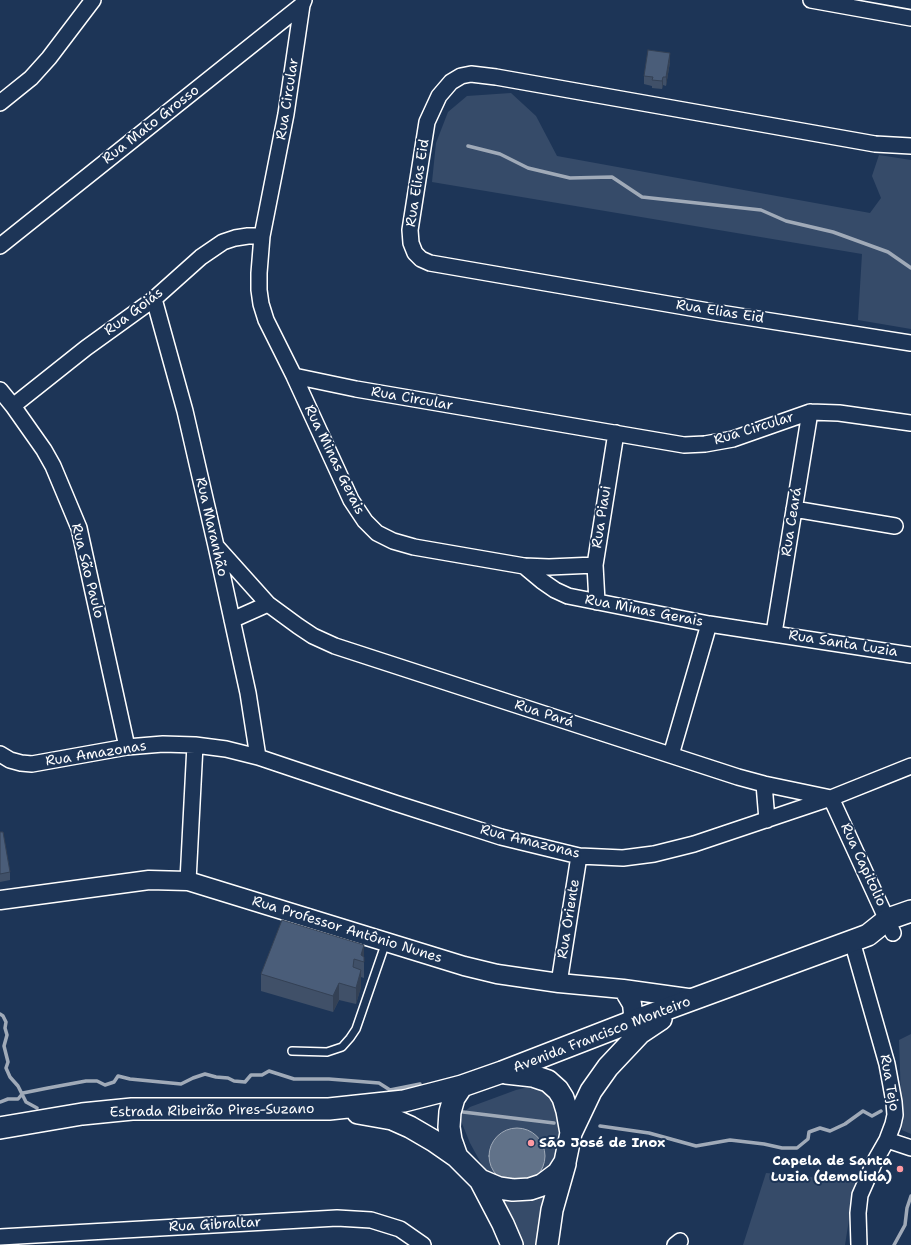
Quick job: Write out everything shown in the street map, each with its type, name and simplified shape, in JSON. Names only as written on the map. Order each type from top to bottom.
[{"type":"main road","name":"Avenida Francisco Monteiro","points":[[329,1109],[404,1100],[462,1086],[631,1022],[860,938],[897,926],[911,911]]},
{"type":"main road","points":[[546,1245],[552,1210],[566,1162],[571,1133],[591,1092],[608,1067],[640,1033],[690,1001]]},
{"type":"main road","points":[[502,1072],[533,1076],[548,1081],[558,1090],[563,1098],[571,1133]]},
{"type":"main road","points":[[457,1157],[451,1140],[449,1127],[450,1112],[454,1098],[462,1086]]},
{"type":"main road","name":"Estrada Ribeirão Pires-Suzano","points":[[0,1128],[82,1114],[132,1109],[329,1109]]},
{"type":"main road","points":[[329,1109],[392,1119],[410,1127],[434,1141],[457,1157],[480,1180],[503,1224],[512,1245]]},
{"type":"main road","points":[[480,1180],[499,1188],[513,1190],[530,1189],[542,1185],[558,1173],[566,1162]]},
{"type":"street","points":[[0,103],[31,78],[49,58],[93,0]]},
{"type":"street","points":[[811,0],[866,5],[911,18]]},
{"type":"street","name":"Rua Circular","points":[[303,3],[286,114],[262,236],[258,273],[260,304],[266,320],[294,376],[356,389],[684,445],[705,444],[733,439],[810,412],[840,414],[911,423]]},
{"type":"street","name":"Rua Mato Grosso","points":[[0,246],[303,3]]},
{"type":"street","name":"Rua Elias Eid","points":[[911,146],[875,144],[496,77],[471,74],[461,76],[451,82],[439,96],[427,122],[410,230],[411,243],[415,253],[421,259],[430,263],[911,343]]},
{"type":"street","name":"Rua Goiás","points":[[14,406],[86,348],[154,299],[201,257],[223,242],[248,236],[262,236]]},
{"type":"street","name":"Rua Maranhão","points":[[154,299],[184,411],[216,546],[248,693],[258,757]]},
{"type":"street","name":"Rua Minas Gerais","points":[[294,376],[351,500],[364,521],[377,533],[393,541],[414,547],[524,566],[549,567],[595,565]]},
{"type":"street","name":"Rua São Paulo","points":[[0,390],[14,406],[53,466],[78,528],[127,747]]},
{"type":"street","name":"Rua Ceará","points":[[774,633],[810,412]]},
{"type":"street","name":"Rua Piaui","points":[[597,602],[595,565],[616,433]]},
{"type":"street","points":[[794,509],[895,526]]},
{"type":"street","name":"Rua Pará","points":[[216,546],[268,604],[313,636],[335,646],[738,777],[832,798]]},
{"type":"street","name":"Rua Minas Gerais","points":[[524,566],[555,590],[568,596],[709,624],[774,633]]},
{"type":"street","points":[[232,620],[268,604]]},
{"type":"street","points":[[671,755],[709,624]]},
{"type":"street","name":"Rua Santa Luzia","points":[[774,633],[911,655]]},
{"type":"street","name":"Rua Amazonas","points":[[0,754],[10,760],[32,764],[127,747],[163,744],[195,745],[226,750],[258,757],[501,837],[578,856],[623,858],[654,854],[694,844],[832,798],[911,766]]},
{"type":"street","points":[[188,881],[195,745]]},
{"type":"street","points":[[764,784],[767,820]]},
{"type":"street","name":"Rua Capitolio","points":[[832,798],[897,926]]},
{"type":"street","name":"Rua Oriente","points":[[559,983],[578,856]]},
{"type":"street","name":"Rua Professor Antônio Nunes","points":[[0,900],[149,880],[188,881],[498,974],[559,983],[623,989],[690,1001]]},
{"type":"street","name":"Rua Tejo","points":[[859,1245],[858,1213],[860,1195],[875,1161],[887,1140],[895,1116],[887,1064],[860,938]]},
{"type":"street","points":[[623,989],[632,1004],[633,1013],[631,1022]]},
{"type":"street","points":[[887,1140],[911,1148]]},
{"type":"street","name":"Rua Gibraltar","points":[[0,1237],[338,1218],[371,1220],[400,1229],[423,1245]]},
{"type":"lane","points":[[292,1051],[327,1052],[342,1047],[350,1038],[356,1029],[386,941]]},
{"type":"shaded area","points":[[511,93],[536,116],[557,156],[870,213],[881,198],[872,176],[879,155],[911,160],[911,329],[858,320],[862,254],[432,182],[436,143],[448,112],[467,96]]},
{"type":"shaded area","points":[[911,1034],[911,1134],[902,1130],[899,1040]]},
{"type":"shaded area","points":[[533,1086],[547,1089],[564,1117],[538,1245],[522,1245],[493,1185],[470,1143],[461,1121],[462,1114],[470,1107],[516,1090]]},
{"type":"shaded area","points":[[517,1128],[528,1130],[537,1136],[543,1145],[545,1156],[543,1167],[537,1176],[528,1182],[517,1184],[506,1182],[497,1176],[491,1167],[489,1156],[491,1145],[497,1136],[506,1130]]},
{"type":"shaded area","points":[[766,1173],[855,1181],[845,1245],[743,1245]]},
{"type":"building","points":[[648,50],[670,53],[666,77],[663,77],[662,81],[652,80],[653,77],[644,76]]},
{"type":"building","points":[[0,832],[3,832],[10,872],[0,874]]},
{"type":"building","points":[[282,920],[364,945],[361,955],[364,957],[364,962],[354,959],[353,967],[361,970],[356,988],[339,983],[333,996],[261,974]]},
{"type":"waterway","points":[[468,146],[500,154],[528,168],[570,178],[612,177],[642,197],[761,210],[786,221],[833,232],[888,252],[911,268]]},
{"type":"waterway","points":[[0,1014],[6,1022],[5,1028],[7,1035],[4,1046],[8,1062],[6,1068],[10,1077],[18,1086],[26,1102],[37,1108]]},
{"type":"waterway","points":[[0,1102],[8,1099],[18,1099],[23,1093],[86,1081],[97,1081],[105,1085],[114,1082],[118,1076],[130,1079],[181,1084],[205,1074],[245,1082],[251,1075],[262,1075],[269,1071],[294,1079],[329,1079],[379,1083],[390,1090],[420,1084]]},
{"type":"waterway","points":[[600,1126],[649,1133],[696,1146],[730,1140],[764,1144],[782,1148],[797,1148],[808,1139],[809,1132],[820,1128],[830,1131],[845,1124],[863,1111],[872,1116],[881,1111]]},
{"type":"waterway","points":[[463,1112],[554,1123]]},
{"type":"waterway","points":[[894,1245],[905,1225],[907,1208],[911,1196]]},
{"type":"place","name":"São José de Inox","points":[[531,1143]]},
{"type":"place","name":"Capela de Santa Luzia (demolida)","points":[[900,1169]]}]
